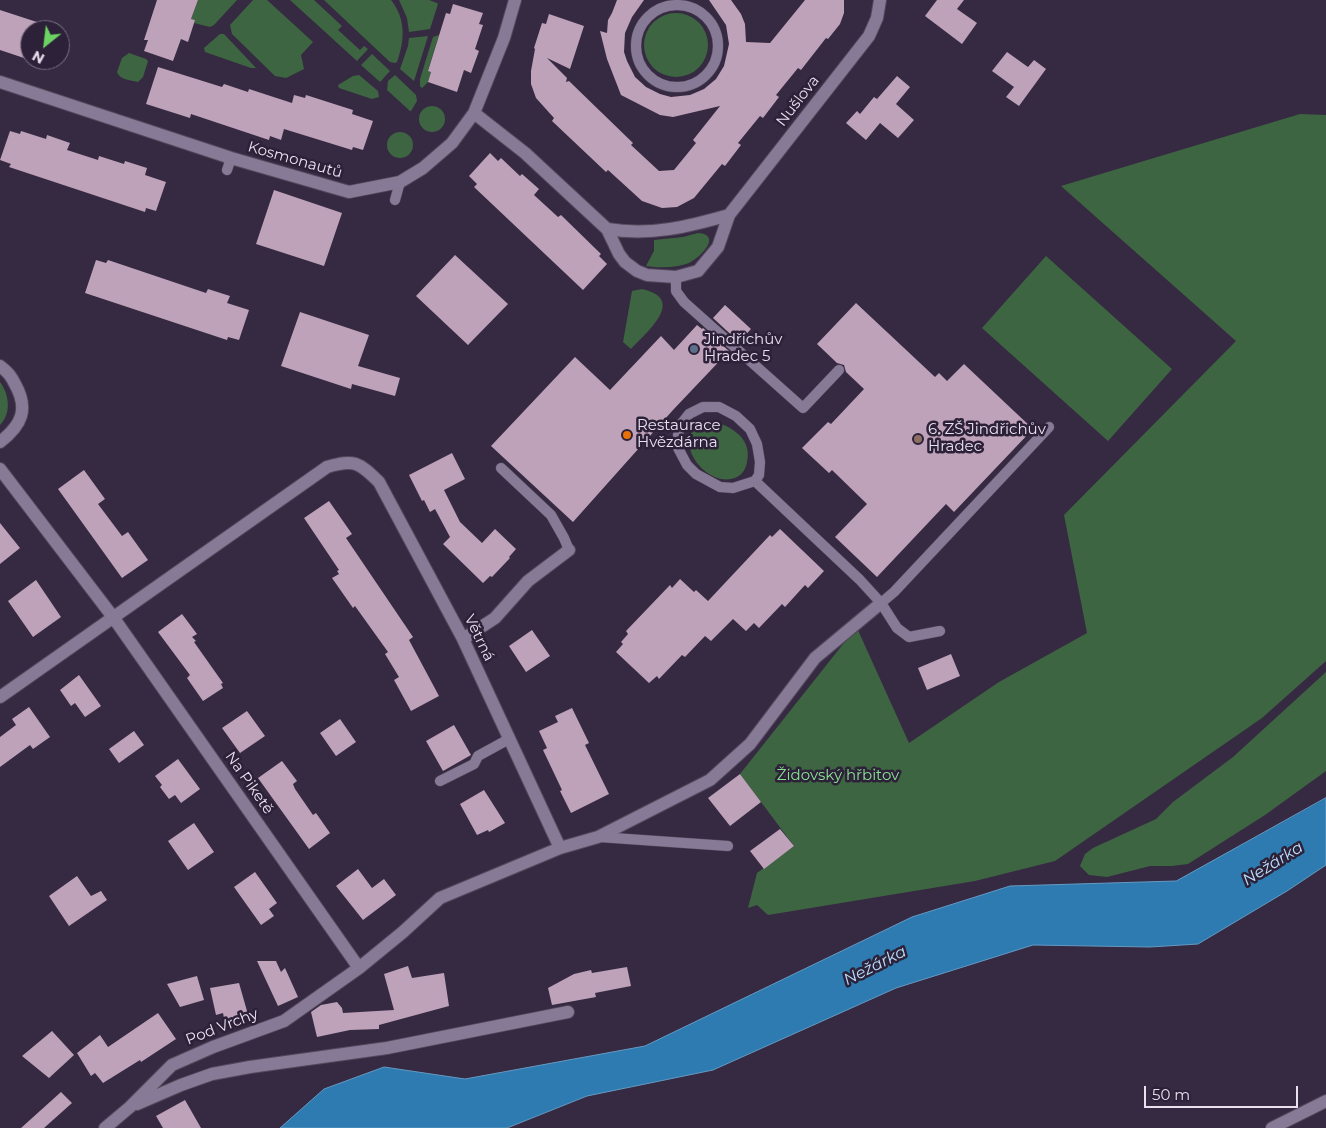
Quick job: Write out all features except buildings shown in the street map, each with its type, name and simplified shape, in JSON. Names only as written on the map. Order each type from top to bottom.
[{"type":"street","name":"Kosmonautů","points":[[0,82],[229,164],[348,192],[400,182],[423,168],[463,130],[474,113],[504,38],[515,0]]},
{"type":"street","name":"Nušlova","points":[[676,277],[698,271],[718,248],[729,215],[869,36],[877,18],[880,0]]},
{"type":"street","points":[[474,113],[525,153],[607,229],[625,262],[637,271],[654,276],[676,277]]},
{"type":"street","points":[[607,229],[626,232],[670,230],[729,215]]},
{"type":"street","points":[[0,366],[9,372],[21,394],[23,410],[15,429],[0,442]]},
{"type":"street","name":"Větrná","points":[[113,617],[327,467],[346,461],[365,468],[379,482],[463,639],[560,848]]},
{"type":"street","name":"Na Piketě","points":[[0,469],[113,617],[359,968]]},
{"type":"street","points":[[463,639],[495,618],[528,581],[569,550]]},
{"type":"street","name":"Pod Vrchy","points":[[105,1128],[130,1107],[172,1065],[213,1047],[284,1021],[359,968],[403,932],[440,898],[560,848],[598,836],[710,780],[750,744],[815,658],[881,604]]},
{"type":"street","points":[[0,697],[113,617]]},
{"type":"street","points":[[130,1107],[212,1074],[250,1066],[387,1048],[568,1012]]},
{"type":"street","points":[[1272,1128],[1326,1101]]},
{"type":"lane","points":[[678,3],[693,8],[706,17],[715,30],[719,44],[717,59],[707,75],[695,84],[676,88],[660,84],[645,72],[639,62],[636,44],[640,28],[651,15],[678,3]]},
{"type":"lane","points":[[395,200],[400,182]]},
{"type":"lane","points":[[676,277],[676,291],[684,302],[803,408],[839,370]]},
{"type":"lane","points":[[703,407],[719,407],[736,416],[750,429],[757,444],[760,462],[759,475],[755,481],[734,488],[720,487],[696,474],[687,465],[678,448],[678,435],[681,424],[689,414],[703,407]]},
{"type":"lane","points":[[881,604],[1049,428]]},
{"type":"lane","points":[[501,468],[552,515],[569,550]]},
{"type":"lane","points":[[755,481],[860,580],[881,604],[896,628],[909,637],[940,631]]},
{"type":"lane","points":[[440,781],[474,764],[478,756],[509,739]]},
{"type":"lane","points":[[598,836],[728,846]]},
{"type":"green space","points":[[198,0],[237,0],[210,27],[194,23],[195,20],[191,19]]},
{"type":"green space","points":[[253,0],[267,0],[313,42],[301,55],[304,69],[286,78],[275,76],[232,34],[230,25]]},
{"type":"green space","points":[[290,0],[314,0],[342,26],[338,30],[360,50],[364,46],[368,49],[357,61]]},
{"type":"green space","points":[[324,0],[391,0],[402,22],[403,30],[402,46],[397,62],[390,62]]},
{"type":"green space","points":[[399,0],[429,0],[437,3],[430,29],[409,32],[407,18]]},
{"type":"green space","points":[[676,13],[688,16],[699,22],[705,33],[708,45],[705,57],[699,68],[688,74],[676,77],[664,74],[653,68],[647,57],[644,45],[647,33],[653,22],[664,16]]},
{"type":"green space","points":[[220,34],[224,34],[256,68],[205,52],[204,48]]},
{"type":"green space","points":[[439,35],[428,70],[431,72],[428,82],[422,88],[420,86],[420,79],[433,37]]},
{"type":"green space","points":[[428,36],[414,81],[400,69],[409,38]]},
{"type":"green space","points":[[129,53],[148,61],[143,77],[138,82],[123,78],[117,72],[122,58]]},
{"type":"green space","points":[[372,54],[390,71],[380,82],[361,65]]},
{"type":"green space","points":[[359,75],[378,91],[379,97],[372,99],[339,88],[338,85],[353,76]]},
{"type":"green space","points":[[395,75],[416,95],[417,101],[411,111],[387,90],[388,81]]},
{"type":"green space","points":[[432,106],[441,110],[445,119],[441,128],[432,132],[423,128],[419,119],[423,110]]},
{"type":"green space","name":"Židovský hřbitov","points":[[1300,114],[1326,115],[1326,661],[1262,718],[1055,861],[975,881],[768,915],[757,905],[748,908],[757,873],[794,846],[740,774],[855,629],[857,628],[909,743],[999,682],[1087,633],[1064,515],[1236,341],[1061,186]]},
{"type":"green space","points":[[400,132],[409,136],[413,145],[409,154],[400,158],[391,154],[387,145],[391,136]]},
{"type":"green space","points":[[698,233],[709,238],[709,242],[703,252],[694,260],[684,265],[673,267],[646,266],[654,251],[654,240],[683,237]]},
{"type":"green space","points":[[1046,256],[1172,369],[1108,441],[982,328]]},
{"type":"green space","points":[[642,289],[655,294],[662,300],[663,308],[646,334],[631,349],[623,342],[632,291]]},
{"type":"green space","points":[[0,382],[7,398],[8,409],[0,425]]},
{"type":"green space","points":[[708,420],[731,428],[743,439],[748,453],[747,464],[743,473],[737,477],[725,479],[714,476],[703,469],[695,459],[690,448],[690,437],[695,427]]},
{"type":"green space","points":[[1326,672],[1326,771],[1265,815],[1188,864],[1150,866],[1107,877],[1089,875],[1080,866],[1085,854],[1093,848],[1156,819],[1173,802],[1233,757]]},
{"type":"water","name":"Nežárka","points":[[1326,798],[1326,865],[1287,891],[1198,944],[1150,947],[1033,945],[896,988],[713,1070],[587,1096],[507,1128],[280,1128],[324,1089],[384,1067],[465,1079],[645,1046],[912,917],[1010,886],[1176,881]]},
{"type":"place","name":"Jindřichův Hradec 5","points":[[694,349]]},
{"type":"place","name":"Restaurace Hvězdárna","points":[[627,435]]},
{"type":"place","name":"6. ZŠ Jindřichův Hradec","points":[[918,439]]}]
